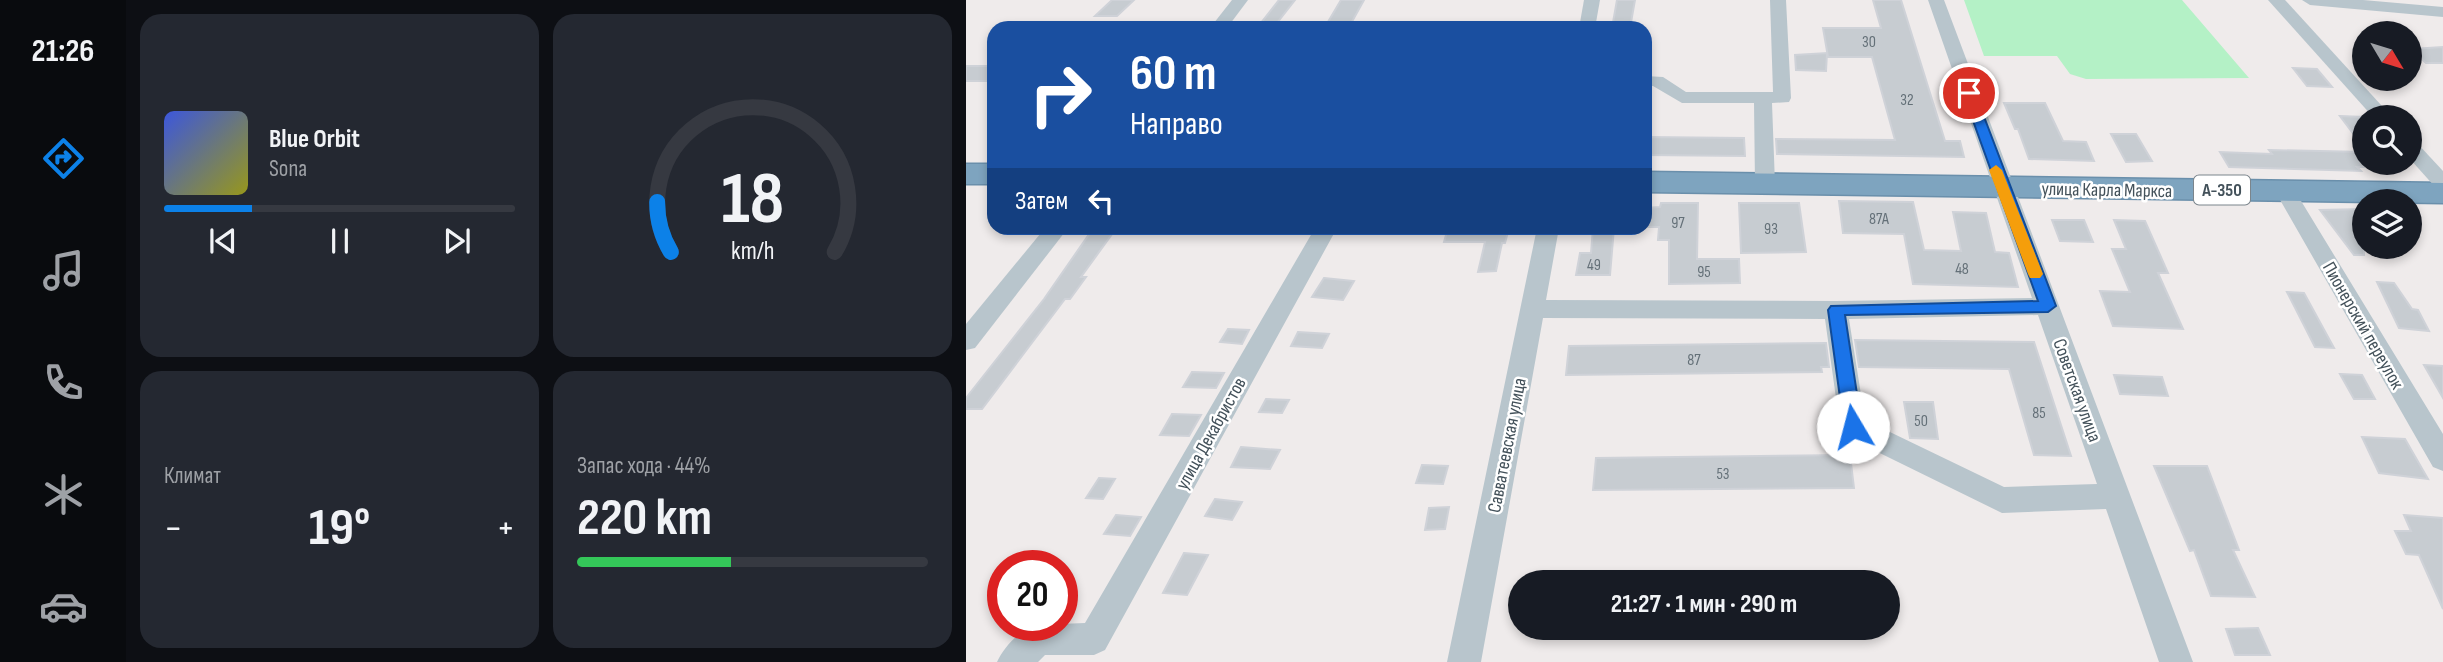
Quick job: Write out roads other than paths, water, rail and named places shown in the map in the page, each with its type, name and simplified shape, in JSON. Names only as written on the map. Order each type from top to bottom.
[{"type":"highway","points":[[966,174],[987,174]]},
{"type":"highway","name":"улица Карла Маркса","points":[[1652,183],[2443,193]]},
{"type":"street","points":[[1223,21],[1240,0]]},
{"type":"street","points":[[1588,21],[1592,0]]},
{"type":"street","points":[[1765,184],[1778,0]]},
{"type":"street","name":"Советская улица","points":[[1936,0],[2176,662]]},
{"type":"street","points":[[2276,0],[2372,105]]},
{"type":"street","points":[[2310,0],[2443,12]]},
{"type":"street","points":[[1652,81],[1657,81],[1682,97],[1772,98]]},
{"type":"street","points":[[2422,160],[2443,183]]},
{"type":"street","name":"Пионерский переулок","points":[[2285,191],[2443,459]]},
{"type":"street","points":[[966,341],[1051,235]]},
{"type":"street","name":"улица Декабристов","points":[[1014,662],[1039,639],[1094,639],[1321,235]]},
{"type":"street","name":"Савватеевская улица","points":[[1464,662],[1547,235]]},
{"type":"street","points":[[1532,309],[1836,310],[2048,306]]},
{"type":"street","points":[[1836,310],[1853,427],[2002,500],[2116,495]]}]
